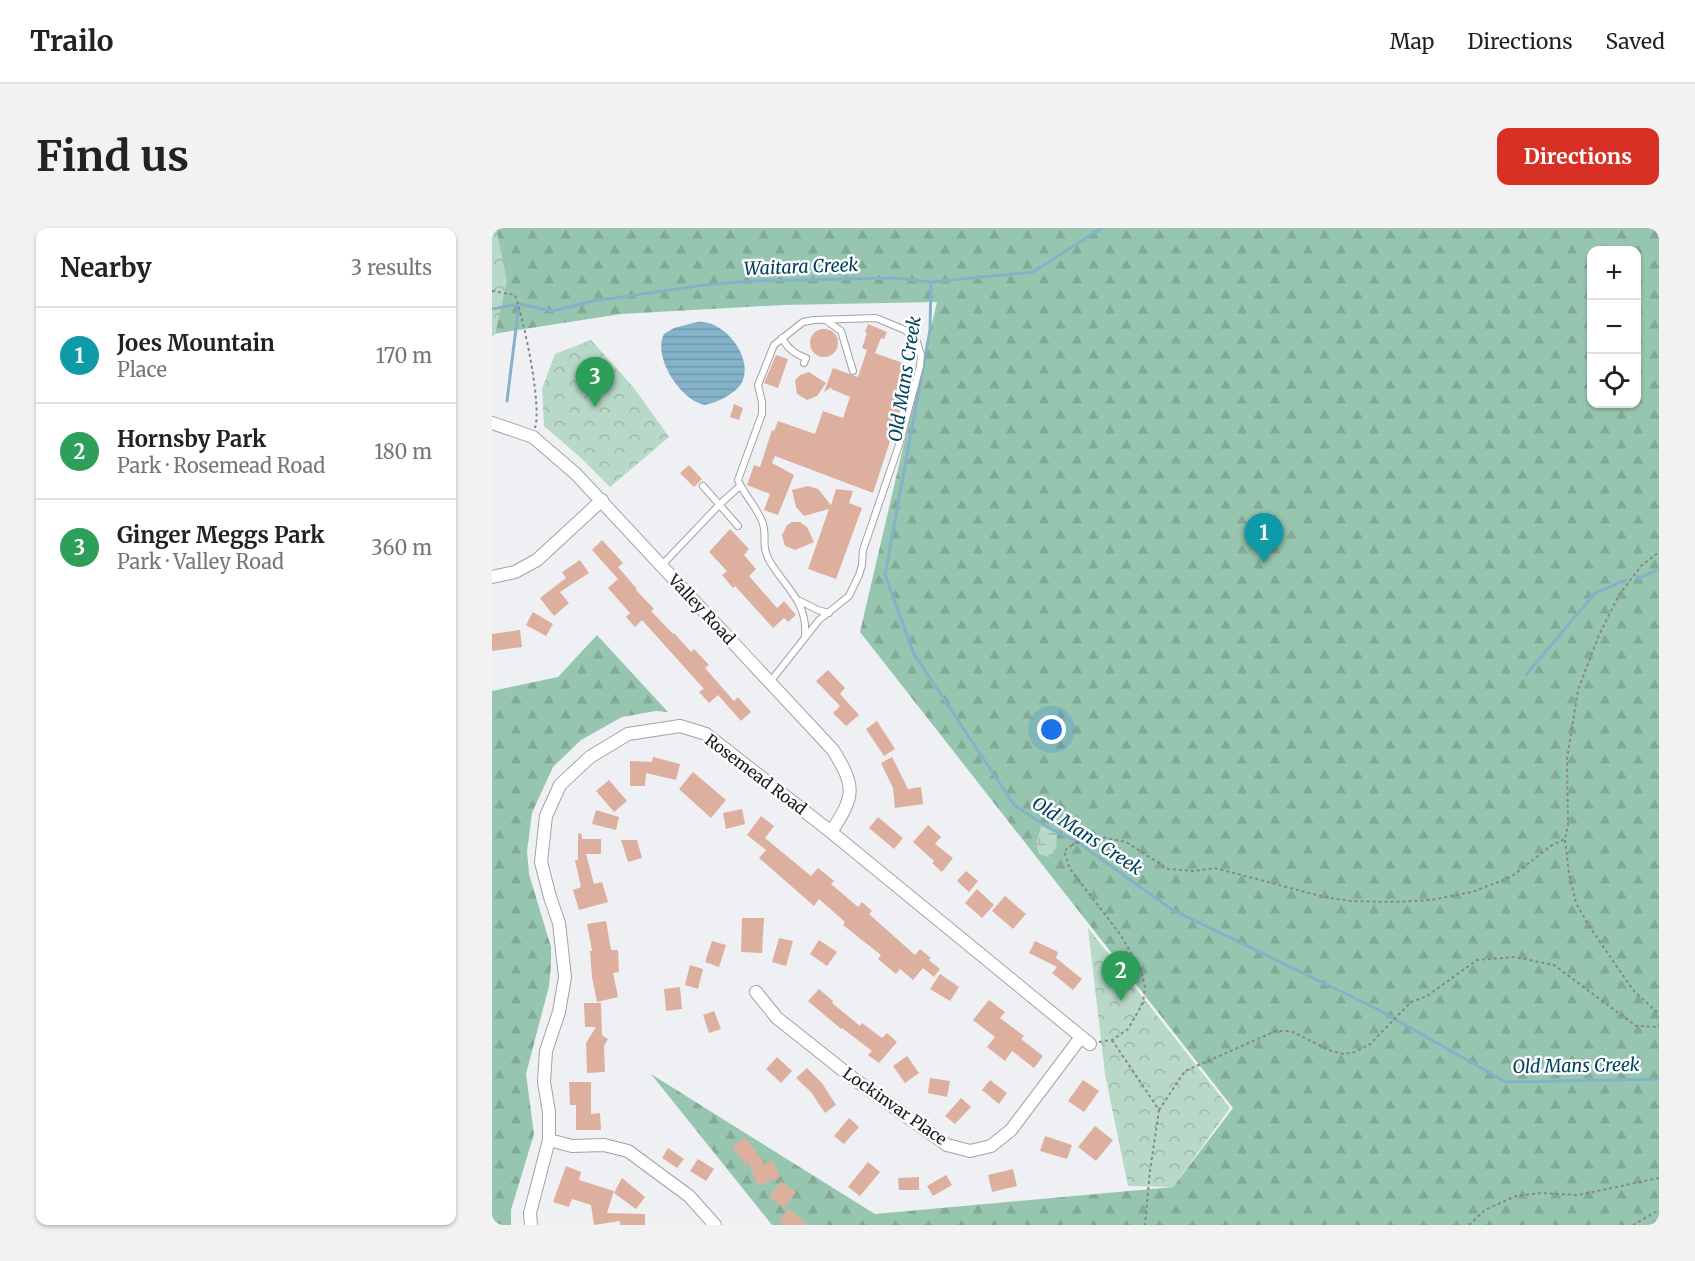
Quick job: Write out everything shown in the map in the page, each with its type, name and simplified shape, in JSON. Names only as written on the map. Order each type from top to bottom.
[{"type":"street","name":"Valley Road","points":[[492,423],[533,437],[576,474],[833,750],[845,770],[851,789],[846,810],[831,832]]},
{"type":"street","points":[[492,577],[515,572],[537,560],[602,500]]},
{"type":"street","name":"Rosemead Road","points":[[531,1225],[530,1213],[549,1140],[549,1112],[544,1082],[546,1051],[559,1012],[565,976],[559,923],[549,897],[541,862],[546,816],[560,785],[590,757],[628,734],[680,726],[706,734],[831,832],[1085,1040]]},
{"type":"street","name":"Lockinvar Place","points":[[756,992],[777,1018],[855,1079],[947,1145],[970,1151],[992,1146],[1011,1130],[1085,1040]]},
{"type":"street","points":[[549,1140],[572,1146],[604,1145],[628,1151],[689,1196],[715,1225]]},
{"type":"lane","points":[[770,682],[819,620],[849,596],[859,575],[863,550],[901,437],[921,355],[917,342],[905,330],[876,318],[803,322],[774,345],[758,385],[762,414],[738,480],[764,526],[764,548],[770,561],[797,599],[804,614],[805,637]]},
{"type":"lane","points":[[824,320],[841,331],[853,371]]},
{"type":"lane","points":[[782,338],[795,354],[806,358],[804,363]]},
{"type":"lane","points":[[703,486],[738,526]]},
{"type":"lane","points":[[662,565],[720,504],[741,486]]},
{"type":"lane","points":[[797,599],[806,605],[829,613]]},
{"type":"path","points":[[492,291],[515,295],[521,312],[538,419],[533,437]]},
{"type":"path","points":[[1659,552],[1641,566],[1619,595],[1599,635],[1578,690],[1567,759],[1568,825],[1565,839],[1569,874],[1576,903],[1633,990],[1659,1014]]},
{"type":"path","points":[[1159,1110],[1112,1040],[1128,1029],[1143,1003],[1145,987],[1141,970],[1120,934],[1070,868],[1064,851],[1072,843],[1101,837],[1126,842],[1168,869],[1194,871],[1215,868],[1350,902],[1394,902],[1431,900],[1472,892],[1511,877],[1552,845],[1565,839]]},
{"type":"path","points":[[1145,1225],[1159,1110],[1185,1071],[1276,1031],[1291,1031],[1331,1051],[1344,1054],[1355,1052],[1372,1044],[1411,1002],[1427,996],[1477,960],[1515,957],[1554,965],[1636,1026],[1658,1027],[1659,1025]]},
{"type":"path","points":[[1469,1225],[1485,1210],[1516,1196],[1541,1193],[1578,1195],[1659,1178]]},
{"type":"path","points":[[1633,1225],[1659,1210]]},
{"type":"green space","points":[[492,228],[1659,228],[1659,1225],[772,1225],[651,1074],[875,1214],[1173,1187],[1233,1108],[860,632],[937,302],[784,305],[621,314],[492,334]]},
{"type":"green space","points":[[492,228],[496,228],[507,281],[495,335],[492,336]]},
{"type":"green space","points":[[591,340],[634,388],[669,437],[610,487],[544,426],[542,389],[555,354]]},
{"type":"green space","points":[[597,635],[668,712],[656,711],[622,717],[581,740],[553,767],[532,813],[527,851],[529,874],[551,947],[551,966],[549,986],[526,1074],[534,1134],[511,1210],[511,1225],[492,1225],[492,691],[558,677]]},
{"type":"green space","points":[[1041,826],[1049,828],[1057,835],[1056,849],[1049,857],[1039,854],[1036,845]]},
{"type":"green space","points":[[1088,928],[1230,1108],[1173,1187],[1128,1186],[1105,1074]]},
{"type":"water","points":[[697,322],[716,326],[733,340],[743,360],[745,370],[743,380],[737,389],[705,405],[696,402],[678,387],[665,366],[662,354],[661,343],[664,334],[674,328]]},
{"type":"building","points":[[868,324],[887,332],[884,339],[881,338],[875,353],[908,365],[904,376],[907,377],[899,398],[904,399],[873,493],[775,456],[772,463],[794,475],[778,515],[764,510],[770,494],[747,485],[754,465],[760,467],[772,430],[774,431],[778,421],[815,434],[823,411],[843,418],[850,397],[831,389],[832,387],[824,392],[833,368],[858,377],[867,350],[862,348]]},
{"type":"building","points":[[824,329],[834,333],[838,343],[834,353],[824,357],[814,353],[810,343],[814,333]]},
{"type":"building","points":[[776,355],[788,359],[778,388],[764,383]]},
{"type":"building","points":[[809,372],[826,383],[817,396],[807,400],[797,394],[795,380],[800,375]]},
{"type":"building","points":[[734,404],[743,408],[739,420],[730,417]]},
{"type":"building","points":[[689,465],[702,479],[694,487],[680,473]]},
{"type":"building","points":[[808,486],[818,489],[831,505],[836,489],[853,491],[849,503],[862,508],[836,579],[808,569],[829,509],[804,516],[796,507],[792,490]]},
{"type":"building","points":[[800,522],[807,527],[814,542],[795,550],[785,546],[782,535],[787,525]]},
{"type":"building","points":[[730,529],[749,549],[744,555],[756,569],[749,576],[777,608],[784,601],[796,615],[788,622],[784,618],[773,628],[722,575],[727,571],[709,552]]},
{"type":"building","points":[[602,540],[623,563],[618,567],[654,609],[651,611],[691,652],[694,649],[709,665],[705,668],[734,701],[738,697],[751,712],[741,721],[718,695],[709,703],[699,692],[704,689],[642,620],[635,627],[626,617],[630,613],[608,588],[618,579],[592,550]]},
{"type":"building","points":[[580,560],[589,573],[560,592],[569,603],[554,616],[540,598],[566,578],[562,572]]},
{"type":"building","points":[[533,612],[553,624],[546,636],[526,625]]},
{"type":"building","points":[[520,630],[522,647],[492,651],[492,634]]},
{"type":"building","points":[[828,670],[845,688],[840,694],[859,715],[846,726],[833,713],[840,706],[816,681]]},
{"type":"building","points":[[877,721],[895,749],[884,756],[866,729]]},
{"type":"building","points":[[653,757],[680,764],[676,780],[646,773],[645,786],[630,786],[630,761],[652,762]]},
{"type":"building","points":[[892,757],[908,789],[921,787],[923,804],[895,808],[893,788],[881,763]]},
{"type":"building","points":[[693,772],[726,800],[711,818],[679,789]]},
{"type":"building","points":[[609,780],[627,801],[614,812],[596,791]]},
{"type":"building","points":[[742,809],[745,824],[726,829],[723,813]]},
{"type":"building","points":[[596,810],[619,817],[616,830],[592,824]]},
{"type":"building","points":[[761,816],[774,826],[765,838],[811,876],[818,868],[834,881],[831,884],[858,907],[862,902],[872,911],[869,914],[915,955],[920,949],[931,958],[929,960],[940,969],[934,977],[923,968],[913,980],[900,969],[896,974],[878,959],[881,955],[843,925],[845,922],[819,899],[814,906],[759,858],[766,850],[747,835]]},
{"type":"building","points":[[878,817],[903,838],[894,849],[869,828]]},
{"type":"building","points":[[928,825],[941,837],[935,844],[953,858],[942,872],[932,863],[934,861],[913,842]]},
{"type":"building","points":[[581,833],[582,839],[601,839],[601,854],[586,854],[594,884],[602,882],[608,902],[579,910],[573,890],[581,887],[575,860],[578,860],[578,834]]},
{"type":"building","points":[[621,840],[637,840],[642,858],[628,862]]},
{"type":"building","points":[[966,871],[978,881],[969,892],[957,881]]},
{"type":"building","points":[[977,889],[994,905],[982,918],[965,903]]},
{"type":"building","points":[[1005,896],[1026,914],[1013,929],[992,911]]},
{"type":"building","points":[[742,918],[764,918],[762,953],[741,952]]},
{"type":"building","points":[[606,921],[611,950],[618,950],[619,972],[613,973],[618,997],[597,1002],[587,924]]},
{"type":"building","points":[[779,938],[793,941],[786,966],[772,962]]},
{"type":"building","points":[[819,940],[837,952],[827,966],[810,954]]},
{"type":"building","points":[[712,941],[726,945],[719,967],[705,962]]},
{"type":"building","points":[[1035,941],[1058,952],[1056,958],[1082,979],[1073,990],[1052,973],[1057,967],[1029,953]]},
{"type":"building","points":[[690,965],[703,969],[698,989],[685,985]]},
{"type":"building","points":[[940,974],[959,987],[950,1001],[930,989]]},
{"type":"building","points":[[680,987],[682,1009],[666,1011],[664,989]]},
{"type":"building","points":[[819,989],[860,1026],[862,1023],[882,1038],[887,1033],[897,1042],[879,1063],[868,1055],[872,1051],[808,1001]]},
{"type":"building","points":[[989,1000],[1005,1012],[1000,1018],[1024,1036],[1021,1039],[1043,1056],[1034,1068],[1012,1051],[1005,1061],[987,1047],[995,1037],[973,1020]]},
{"type":"building","points":[[584,1003],[601,1003],[602,1035],[608,1039],[604,1046],[605,1072],[587,1073],[586,1043],[596,1027],[585,1027]]},
{"type":"building","points":[[714,1011],[721,1029],[709,1033],[703,1015]]},
{"type":"building","points":[[907,1056],[919,1073],[905,1083],[893,1066]]},
{"type":"building","points":[[777,1057],[792,1071],[781,1083],[766,1069]]},
{"type":"building","points":[[807,1068],[822,1083],[836,1105],[825,1113],[811,1092],[796,1078]]},
{"type":"building","points":[[930,1078],[950,1081],[947,1097],[928,1093]]},
{"type":"building","points":[[990,1080],[1007,1093],[999,1104],[982,1090]]},
{"type":"building","points":[[1083,1080],[1099,1091],[1084,1112],[1068,1101]]},
{"type":"building","points":[[569,1082],[591,1082],[591,1114],[600,1113],[601,1130],[576,1130],[576,1105],[570,1105]]},
{"type":"building","points":[[961,1098],[971,1107],[955,1124],[945,1116]]},
{"type":"building","points":[[849,1118],[859,1127],[844,1144],[834,1136]]},
{"type":"building","points":[[1095,1126],[1113,1140],[1096,1161],[1078,1147]]},
{"type":"building","points":[[1045,1136],[1072,1145],[1067,1159],[1040,1151]]},
{"type":"building","points":[[745,1137],[765,1164],[773,1160],[780,1177],[758,1186],[748,1162],[745,1164],[732,1147]]},
{"type":"building","points":[[668,1148],[684,1159],[677,1168],[662,1158]]},
{"type":"building","points":[[698,1159],[714,1169],[706,1181],[690,1171]]},
{"type":"building","points":[[868,1162],[880,1172],[860,1196],[848,1187]]},
{"type":"building","points":[[566,1166],[581,1172],[579,1180],[614,1191],[607,1213],[645,1214],[645,1225],[620,1225],[620,1221],[594,1225],[591,1205],[572,1199],[569,1207],[553,1202]]},
{"type":"building","points":[[1013,1169],[1017,1186],[992,1192],[988,1175]]},
{"type":"building","points":[[946,1175],[952,1185],[933,1196],[927,1186]]},
{"type":"building","points":[[919,1177],[919,1190],[899,1190],[898,1178]]},
{"type":"building","points":[[622,1178],[645,1197],[636,1209],[614,1193]]},
{"type":"building","points":[[781,1181],[796,1192],[784,1208],[769,1197]]},
{"type":"building","points":[[788,1209],[809,1225],[785,1225],[779,1221]]},
{"type":"waterway","name":"Waitara Creek","points":[[492,309],[519,304],[553,311],[593,301],[750,281],[893,278],[931,282],[1033,272],[1102,228]]},
{"type":"waterway","name":"Old Mans Creek","points":[[931,282],[930,330],[885,575],[914,654],[1014,805],[1049,828],[1076,841],[1171,909],[1375,1008],[1506,1082],[1659,1079]]},
{"type":"waterway","points":[[507,401],[519,304]]},
{"type":"waterway","points":[[1638,579],[1659,569]]},
{"type":"waterway","points":[[1526,675],[1595,593],[1626,580]]},
{"type":"place","name":"Ginger Meggs Park","points":[[595,407]]},
{"type":"place","name":"Joes Mountain","points":[[1264,563]]},
{"type":"place","name":"Hornsby Park","points":[[1121,1001]]}]
